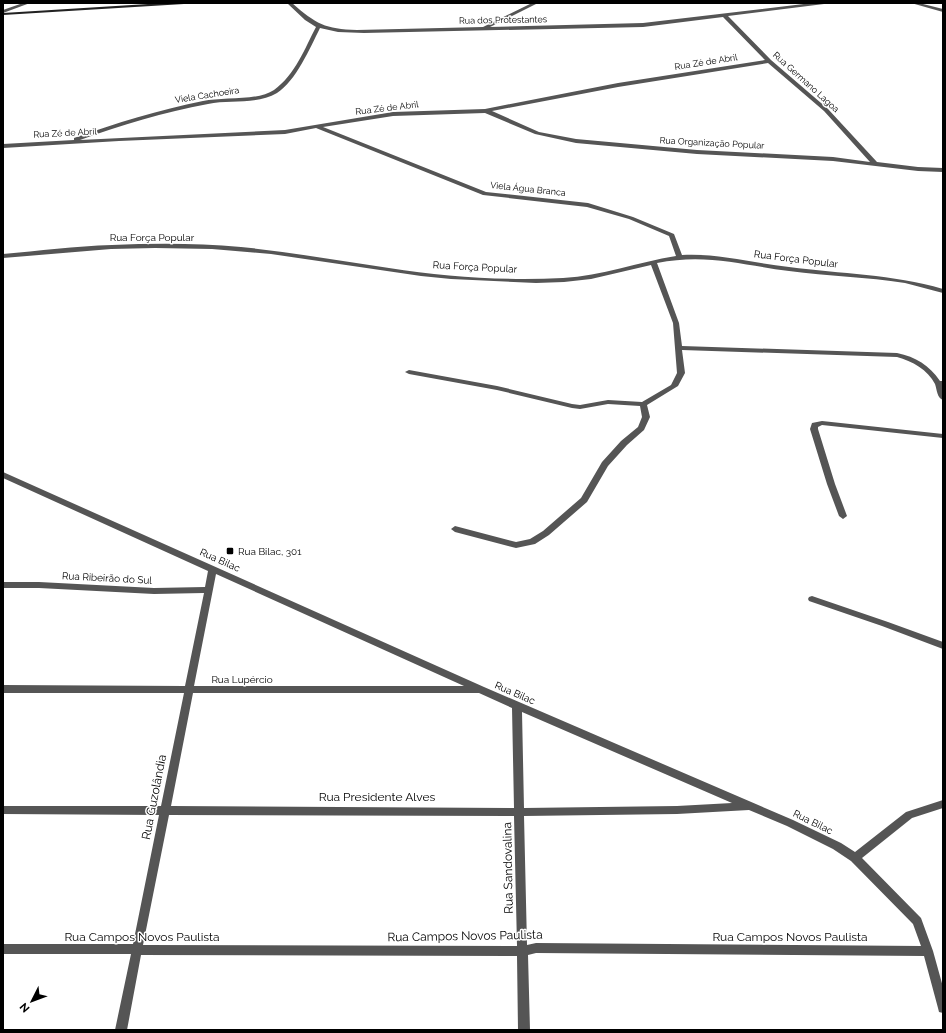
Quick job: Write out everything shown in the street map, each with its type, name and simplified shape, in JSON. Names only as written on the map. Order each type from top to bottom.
[{"type":"street","points":[[3,13],[28,3]]},
{"type":"street","points":[[3,13],[184,3]]},
{"type":"street","name":"Rua dos Protestantes","points":[[289,3],[319,26],[330,29],[370,31],[642,25],[824,3]]},
{"type":"street","points":[[483,29],[536,3]]},
{"type":"street","points":[[913,3],[943,11]]},
{"type":"street","name":"Rua Germano Lagoa","points":[[724,15],[769,61],[826,110],[876,164]]},
{"type":"street","name":"Viela Cachoeira","points":[[65,142],[109,127],[176,109],[211,102],[258,96],[274,92],[282,86],[302,58],[319,26]]},
{"type":"street","name":"Rua Zé de Abril","points":[[3,146],[285,132],[318,128],[393,114],[485,111],[618,85],[769,61]]},
{"type":"street","name":"Rua Organização Popular","points":[[485,111],[537,133],[576,141],[697,152],[833,159],[943,170]]},
{"type":"street","name":"Viela Água Branca","points":[[318,128],[485,194],[588,205],[631,218],[672,235],[680,257]]},
{"type":"street","name":"Rua Força Popular","points":[[3,256],[126,246],[194,246],[243,250],[402,272],[459,278],[545,280],[587,277],[617,272],[653,262],[680,257],[703,257],[787,269],[901,281],[926,285],[943,291]]},
{"type":"street","points":[[409,372],[497,388],[572,406],[580,407],[608,402],[643,404],[674,386],[682,373],[676,323],[653,262]]},
{"type":"street","points":[[679,348],[897,355],[909,357],[919,362],[941,383],[943,398]]},
{"type":"street","points":[[455,529],[516,545],[532,542],[546,534],[584,500],[605,464],[624,443],[641,428],[646,417],[643,404]]},
{"type":"street","points":[[843,516],[831,484],[814,429],[815,425],[822,423],[943,436]]},
{"type":"street","name":"Rua Bilac","points":[[3,475],[481,690],[751,806],[837,846],[855,858],[917,921],[928,951],[943,1008]]},
{"type":"street","name":"Rua Guzolândia","points":[[121,1030],[138,951],[213,569]]},
{"type":"street","name":"Rua Ribeirão do Sul","points":[[3,585],[39,585],[154,592],[209,590]]},
{"type":"street","points":[[812,599],[943,646]]},
{"type":"street","name":"Rua Lupércio","points":[[3,688],[189,690],[481,690]]},
{"type":"street","name":"Rua Sandovalina","points":[[517,705],[524,1030]]},
{"type":"street","points":[[855,858],[909,815],[943,804]]},
{"type":"street","name":"Rua Presidente Alves","points":[[3,810],[387,810],[520,812],[677,810],[751,806]]},
{"type":"street","name":"Rua Campos Novos Paulista","points":[[3,949],[138,951],[522,951],[536,948],[928,951]]},
{"type":"place","name":"Rua Bilac, 301","points":[[230,551]]}]
